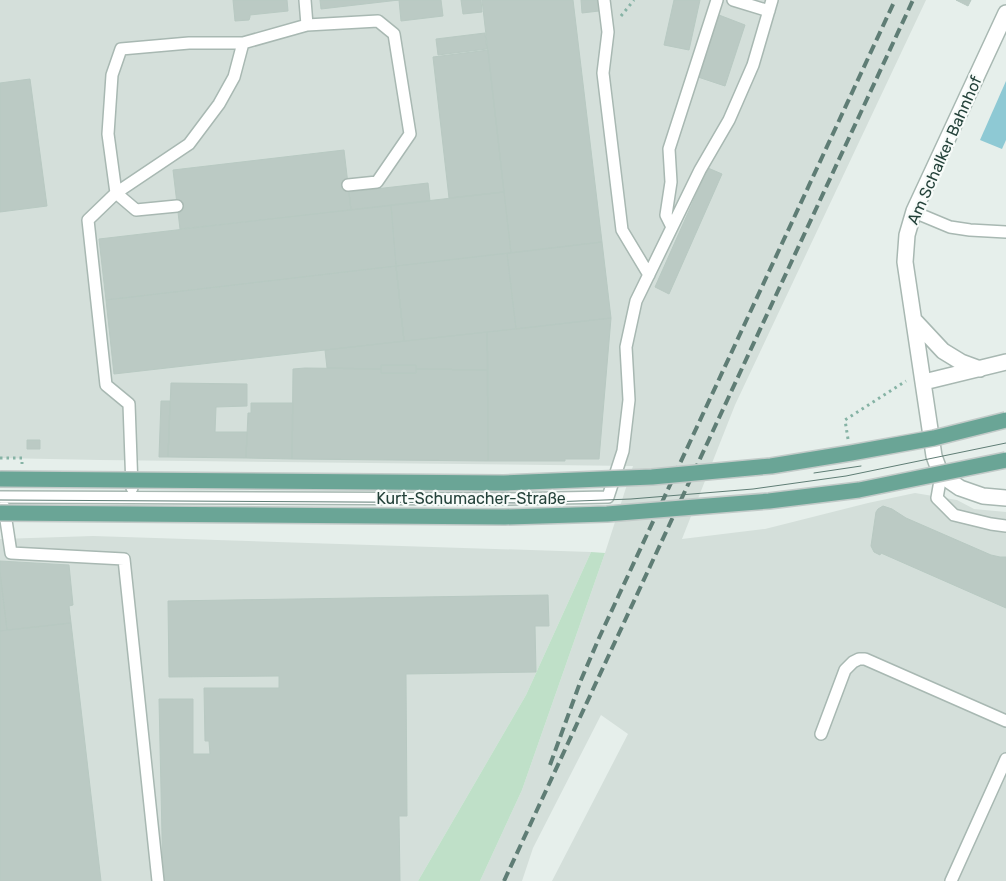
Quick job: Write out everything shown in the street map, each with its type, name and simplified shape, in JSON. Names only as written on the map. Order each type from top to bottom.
[{"type":"main road","name":"Kurt-Schumacher-Straße","points":[[0,479],[504,483],[652,477],[771,466],[934,438],[1006,420]]},
{"type":"main road","name":"Kurt-Schumacher-Straße","points":[[0,513],[487,517],[607,514],[768,501],[859,490],[1006,460]]},
{"type":"street","name":"Am Schalker Bahnhof","points":[[923,377],[905,262],[907,236],[914,212],[1006,13]]},
{"type":"street","points":[[914,321],[943,351],[961,362],[980,369]]},
{"type":"street","points":[[1006,362],[980,369],[923,377],[934,456],[941,475],[960,488],[984,496],[1006,498]]},
{"type":"lane","points":[[306,0],[307,25]]},
{"type":"lane","points":[[604,0],[608,32],[603,73],[622,230],[649,275]]},
{"type":"lane","points":[[672,228],[666,215],[671,182],[668,149],[717,0]]},
{"type":"lane","points":[[158,881],[124,559],[11,553],[1,498],[504,499],[608,497],[623,451],[629,400],[626,347],[636,301],[700,170],[729,120],[753,65],[771,6],[733,0]]},
{"type":"lane","points":[[177,206],[136,210],[116,193],[108,134],[112,75],[121,49],[189,43],[243,43],[307,25],[378,20],[394,34],[410,134],[377,182],[348,185]]},
{"type":"lane","points":[[133,497],[129,404],[106,385],[88,220],[116,193],[189,144],[219,104],[234,77],[243,43]]},
{"type":"lane","points":[[914,212],[950,226],[970,230],[1006,232]]},
{"type":"lane","points":[[941,475],[937,498],[954,515],[1006,526]]},
{"type":"lane","points":[[821,734],[845,670],[859,659],[865,659],[1006,721]]},
{"type":"lane","points":[[951,881],[1006,760]]},
{"type":"path","points":[[851,453],[845,420],[879,398],[923,377]]},
{"type":"path","points":[[0,458],[22,458]]},
{"type":"shaded area","points":[[0,0],[926,0],[735,405],[682,539],[765,529],[915,493],[957,500],[974,509],[1006,512],[1006,881],[552,881],[628,734],[601,715],[533,848],[522,881],[480,881],[522,790],[605,553],[633,466],[0,458]]},
{"type":"shaded area","points":[[93,536],[591,552],[526,695],[418,881],[0,881],[0,539]]},
{"type":"green space","points":[[591,552],[605,553],[522,790],[480,881],[418,881],[526,695]]},
{"type":"water","points":[[1006,81],[1006,140],[1002,149],[980,140]]},
{"type":"building","points":[[233,0],[287,0],[288,11],[250,15],[249,20],[235,21]]},
{"type":"building","points":[[320,0],[399,0],[321,9]]},
{"type":"building","points":[[399,0],[441,0],[443,16],[401,21]]},
{"type":"building","points":[[461,0],[481,0],[482,12],[463,14]]},
{"type":"building","points":[[482,0],[573,0],[602,242],[511,253]]},
{"type":"building","points":[[581,0],[597,0],[599,11],[582,13]]},
{"type":"building","points":[[674,0],[700,0],[689,50],[664,45]]},
{"type":"building","points":[[956,0],[971,0],[968,6]]},
{"type":"building","points":[[719,15],[745,25],[725,86],[698,77]]},
{"type":"building","points":[[485,33],[487,49],[438,55],[436,39]]},
{"type":"building","points":[[488,50],[504,192],[449,198],[433,57]]},
{"type":"building","points":[[30,79],[47,206],[0,212],[0,83]]},
{"type":"building","points":[[344,150],[351,210],[180,229],[173,170]]},
{"type":"building","points":[[708,168],[722,174],[669,294],[655,287]]},
{"type":"building","points":[[428,183],[430,201],[351,210],[349,192]]},
{"type":"building","points":[[504,192],[511,253],[396,266],[391,205]]},
{"type":"building","points":[[391,205],[396,266],[106,300],[99,239]]},
{"type":"building","points":[[602,242],[611,318],[516,329],[507,253]]},
{"type":"building","points":[[507,253],[516,329],[404,341],[396,266]]},
{"type":"building","points":[[396,266],[404,341],[114,374],[106,300]]},
{"type":"building","points":[[611,318],[599,459],[488,461],[487,332]]},
{"type":"building","points":[[487,332],[488,370],[416,369],[416,365],[381,365],[381,369],[327,368],[325,350]]},
{"type":"building","points":[[381,365],[416,365],[416,373],[381,373]]},
{"type":"building","points":[[293,369],[381,369],[381,373],[416,373],[416,369],[488,370],[488,461],[292,459]]},
{"type":"building","points":[[171,383],[247,384],[247,406],[216,407],[215,432],[247,432],[246,458],[168,457]]},
{"type":"building","points":[[161,401],[170,401],[168,457],[159,457]]},
{"type":"building","points":[[251,403],[293,403],[292,459],[246,458],[248,413],[251,413]]},
{"type":"building","points":[[27,440],[40,440],[40,449],[27,449]]},
{"type":"building","points":[[883,506],[991,555],[1006,557],[1006,608],[881,553],[880,555],[874,552],[871,546],[876,512]]},
{"type":"building","points":[[0,561],[69,565],[73,605],[69,606],[71,623],[7,630]]},
{"type":"building","points":[[0,572],[7,630],[0,631]]},
{"type":"building","points":[[548,595],[549,626],[535,626],[536,672],[406,674],[407,816],[399,816],[400,881],[163,881],[159,699],[193,699],[193,754],[210,754],[209,741],[205,741],[204,688],[279,688],[279,676],[169,677],[168,601]]},
{"type":"building","points":[[71,623],[101,881],[0,881],[0,631]]},
{"type":"tram line","points":[[0,500],[524,503],[631,499],[753,489],[846,476],[1006,443]]},
{"type":"tram line","points":[[814,473],[861,466]]},
{"type":"railway","points":[[550,765],[581,680],[599,638],[895,0]]},
{"type":"railway","points":[[504,881],[913,0]]}]
